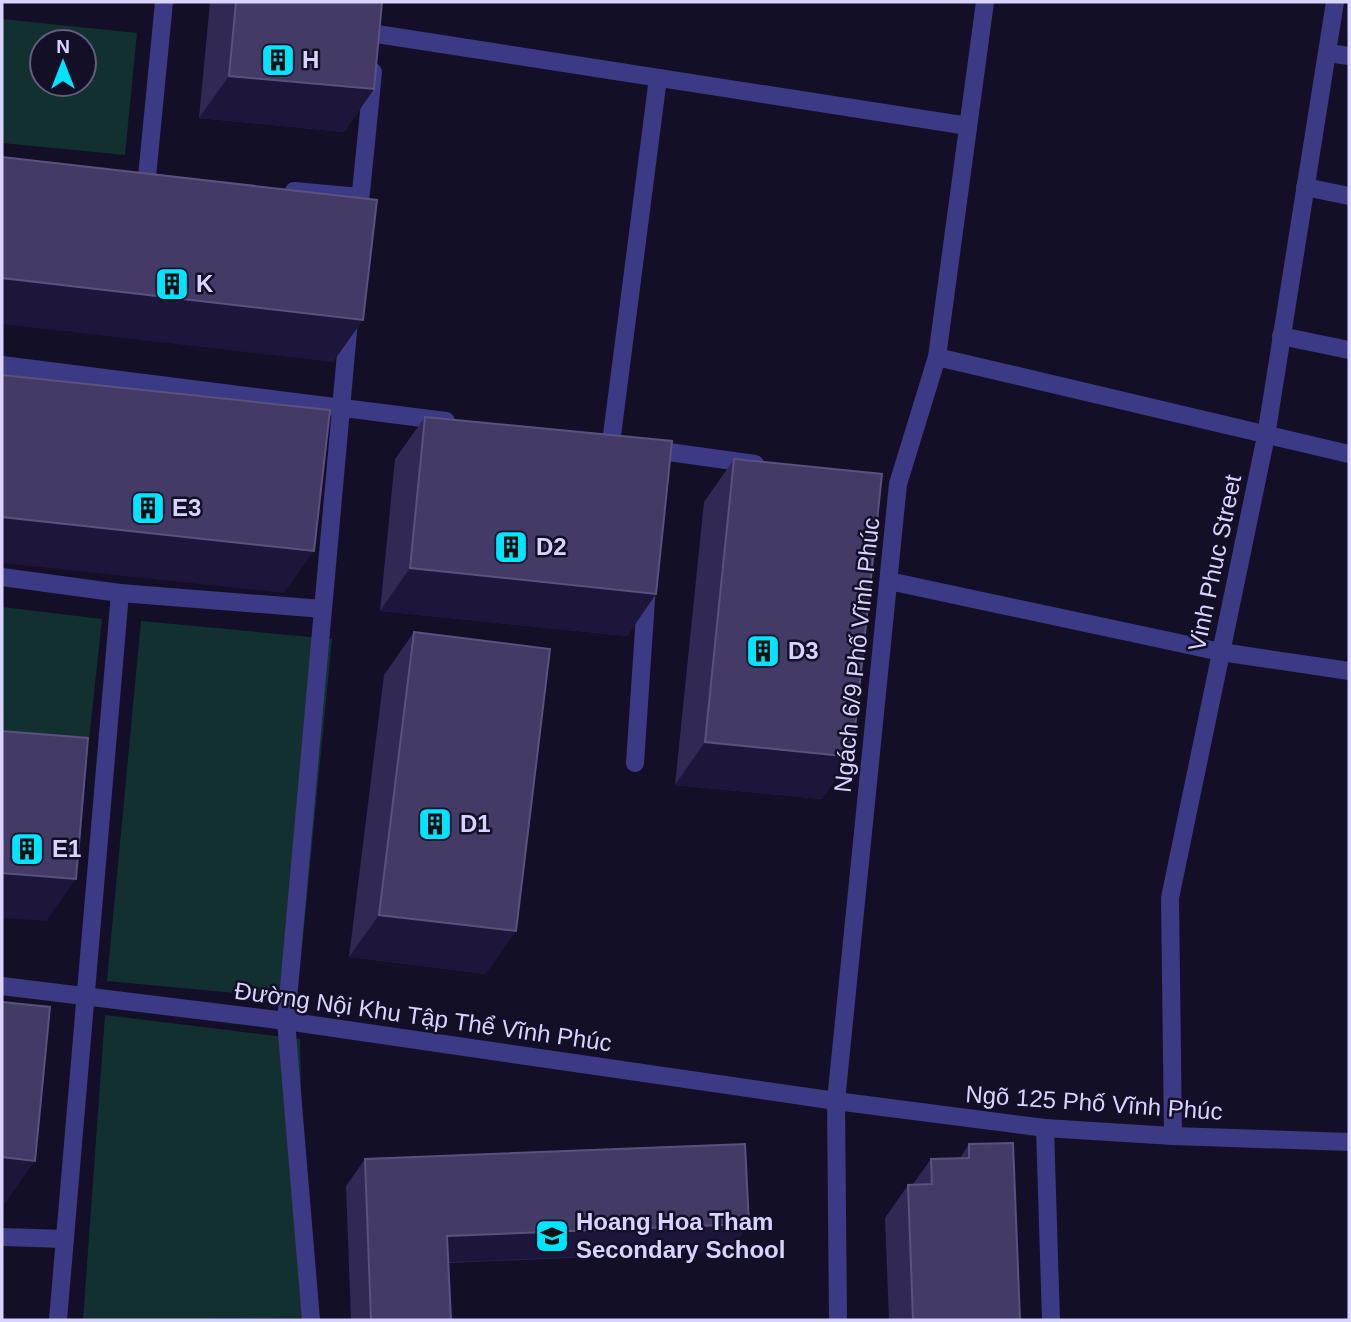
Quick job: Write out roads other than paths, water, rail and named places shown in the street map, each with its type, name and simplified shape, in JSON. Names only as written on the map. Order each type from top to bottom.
[{"type":"street","points":[[147,177],[163,2]]},
{"type":"street","name":"Ngách 6/9 Phố Vĩnh Phúc","points":[[838,1320],[836,1101],[890,581],[892,483],[937,357],[985,2]]},
{"type":"street","name":"Vinh Phuc Street","points":[[1173,1136],[1170,898],[1266,436],[1335,2]]},
{"type":"street","points":[[357,237],[379,13]]},
{"type":"street","points":[[377,34],[968,126]]},
{"type":"street","points":[[1328,53],[1349,56]]},
{"type":"street","points":[[658,78],[604,442],[656,457],[778,467]]},
{"type":"street","points":[[1306,187],[1349,196]]},
{"type":"street","points":[[280,190],[360,197]]},
{"type":"street","points":[[311,1320],[286,1021],[351,302]]},
{"type":"street","points":[[1281,336],[1349,350]]},
{"type":"street","points":[[937,357],[1349,454]]},
{"type":"street","points":[[2,365],[463,423]]},
{"type":"street","points":[[635,763],[648,573]]},
{"type":"street","points":[[2,577],[120,593],[323,609]]},
{"type":"street","points":[[890,581],[1221,652],[1349,671]]},
{"type":"street","points":[[58,1320],[85,996],[99,765],[120,593]]},
{"type":"street","name":"Đường Nội Khu Tập Thể Vĩnh Phúc","points":[[2,986],[286,1021],[836,1101]]},
{"type":"street","name":"Ngõ 125 Phố Vĩnh Phúc","points":[[836,1101],[1045,1128],[1173,1136],[1349,1142]]},
{"type":"street","points":[[1045,1128],[1051,1320]]},
{"type":"street","points":[[2,1237],[65,1239]]},
{"type":"place","name":"H","points":[[278,60]]},
{"type":"place","name":"K","points":[[172,284]]},
{"type":"place","name":"E3","points":[[148,508]]},
{"type":"place","name":"D2","points":[[511,547]]},
{"type":"place","name":"D3","points":[[763,651]]},
{"type":"place","name":"D1","points":[[435,824]]},
{"type":"place","name":"E1","points":[[27,849]]},
{"type":"place","name":"Hoang Hoa Tham Secondary School","points":[[552,1236]]}]
